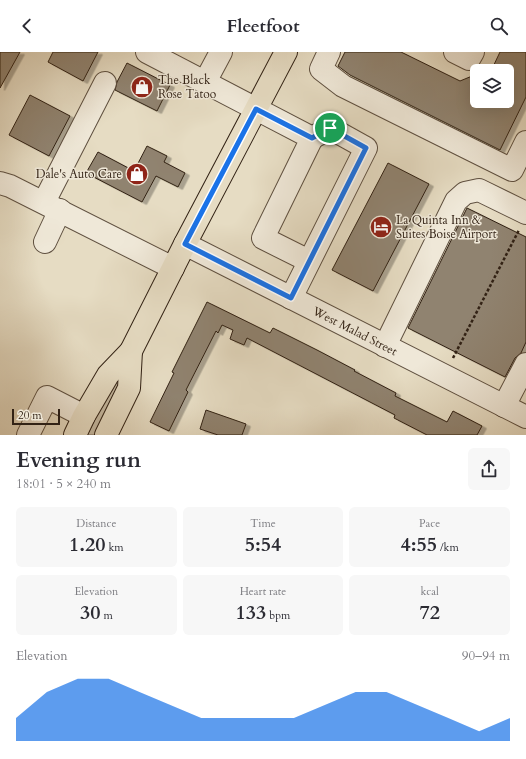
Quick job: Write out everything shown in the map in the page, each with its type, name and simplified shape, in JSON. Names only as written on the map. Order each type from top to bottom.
[{"type":"main road","points":[[75,435],[84,416],[108,375],[131,351],[185,244],[286,52]]},
{"type":"main road","points":[[110,434],[129,388],[131,351]]},
{"type":"street","points":[[147,52],[312,138]]},
{"type":"street","points":[[205,82],[221,52]]},
{"type":"street","points":[[329,52],[321,69],[343,86],[512,170],[526,142]]},
{"type":"street","points":[[455,52],[470,59],[473,52]]},
{"type":"street","points":[[45,242],[52,206],[105,84]]},
{"type":"street","points":[[291,298],[366,148],[330,128],[312,138],[263,238],[309,261]]},
{"type":"street","points":[[0,183],[10,186],[52,206],[173,268]]},
{"type":"street","points":[[385,346],[456,201],[465,192],[479,190],[523,221]]},
{"type":"street","name":"West Malad Street","points":[[185,244],[526,417]]},
{"type":"street","points":[[504,406],[526,364]]},
{"type":"street","points":[[28,435],[46,397],[84,416]]},
{"type":"path","points":[[453,358],[523,221]]},
{"type":"shaded area","points":[[118,374],[119,385],[97,435],[87,435]]},
{"type":"building","points":[[0,52],[20,52],[0,88]]},
{"type":"building","points":[[53,52],[98,52],[83,81],[48,62]]},
{"type":"building","points":[[345,52],[401,52],[460,81],[470,77],[470,108],[514,108],[514,64],[494,64],[500,52],[526,52],[526,97],[500,150],[350,75],[338,66]]},
{"type":"building","name":"The Black Rose Tatoo","points":[[127,63],[170,85],[157,111],[115,90],[117,82]]},
{"type":"building","points":[[30,95],[70,116],[49,156],[9,135]]},
{"type":"building","name":"Dale's Auto Care","points":[[147,146],[167,156],[164,162],[185,173],[178,187],[156,176],[142,202],[86,173],[98,152],[134,171]]},
{"type":"building","name":"La Quinta Inn & Suites Boise Airport","points":[[388,163],[429,184],[373,291],[332,270]]},
{"type":"building","points":[[467,208],[526,237],[526,342],[521,353],[515,358],[505,377],[408,328]]},
{"type":"building","points":[[207,302],[270,333],[273,328],[317,350],[396,393],[395,396],[447,422],[453,411],[482,426],[477,435],[427,435],[394,418],[395,415],[247,338],[244,345],[230,339],[233,330],[222,325],[218,333],[216,331],[186,390],[188,392],[169,431],[150,422],[174,373],[172,372]]},
{"type":"building","points":[[206,410],[246,424],[242,435],[218,435],[200,429]]},
{"type":"place","name":"The Black Rose Tatoo","points":[[142,87]]},
{"type":"place","name":"Dale's Auto Care","points":[[137,174]]},
{"type":"place","name":"La Quinta Inn & Suites Boise Airport","points":[[381,227]]},
{"type":"route","points":[[256,109],[312,138],[330,128],[366,148],[291,298],[185,244],[256,109]]}]
